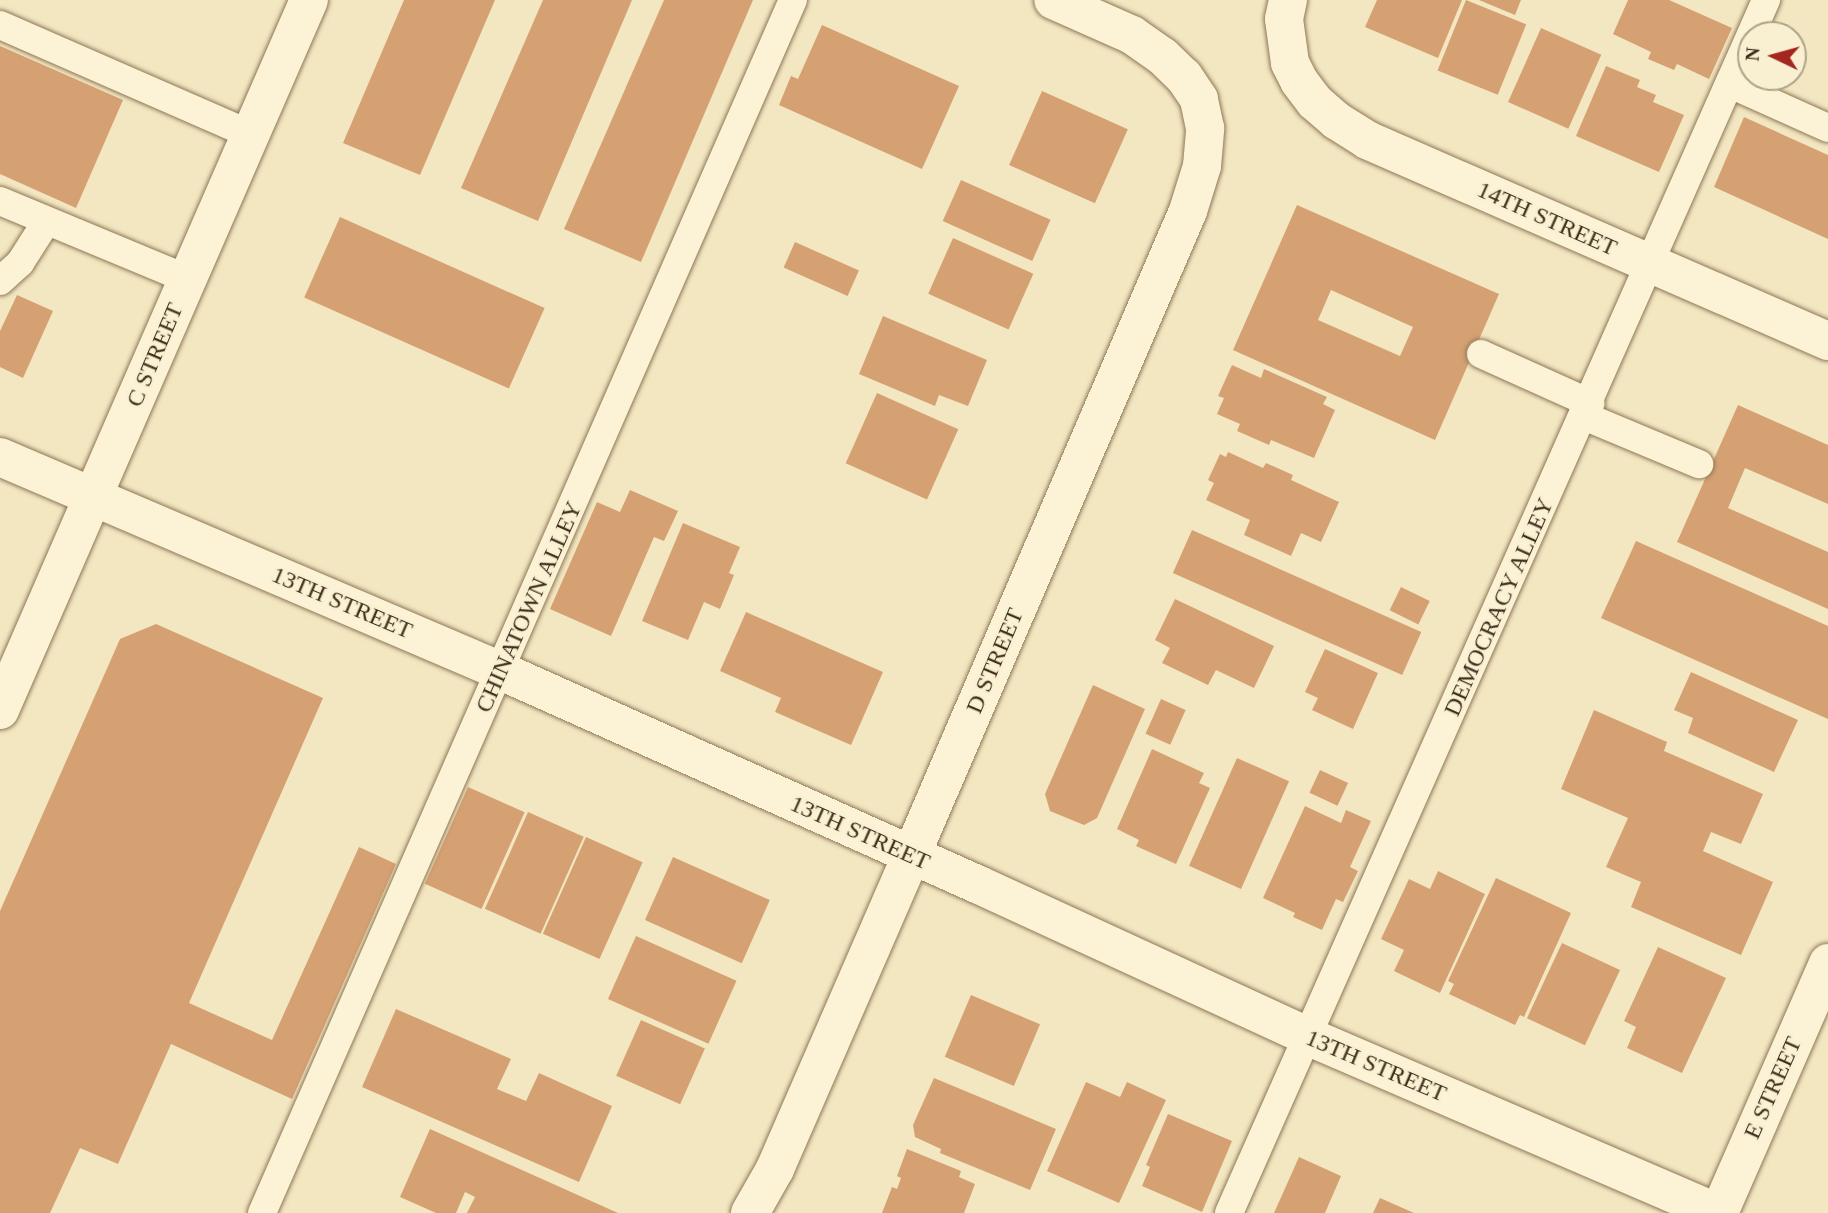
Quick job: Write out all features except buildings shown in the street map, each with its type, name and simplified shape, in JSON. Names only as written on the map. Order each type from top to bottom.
[{"type":"street","name":"C STREET","points":[[0,710],[309,0]]},
{"type":"street","name":"D STREET","points":[[750,1213],[775,1169],[911,856],[1188,211],[1202,166],[1205,128],[1199,99],[1170,63],[1132,35],[1053,0]]},
{"type":"street","name":"14TH STREET","points":[[1288,0],[1284,19],[1290,63],[1299,81],[1315,102],[1367,139],[1828,341]]},
{"type":"street","name":"13TH STREET","points":[[0,457],[500,671],[1307,1036],[1718,1213]]},
{"type":"street","name":"E STREET","points":[[1718,1213],[1828,963]]},
{"type":"lane","name":"CHINATOWN ALLEY","points":[[262,1213],[793,0]]},
{"type":"lane","name":"DEMOCRACY ALLEY","points":[[1229,1213],[1766,0]]},
{"type":"lane","points":[[0,25],[250,134]]},
{"type":"lane","points":[[1730,84],[1828,128]]},
{"type":"lane","points":[[0,201],[187,279]]},
{"type":"lane","points":[[0,281],[20,263],[46,222]]},
{"type":"lane","points":[[1481,354],[1699,464]]}]
